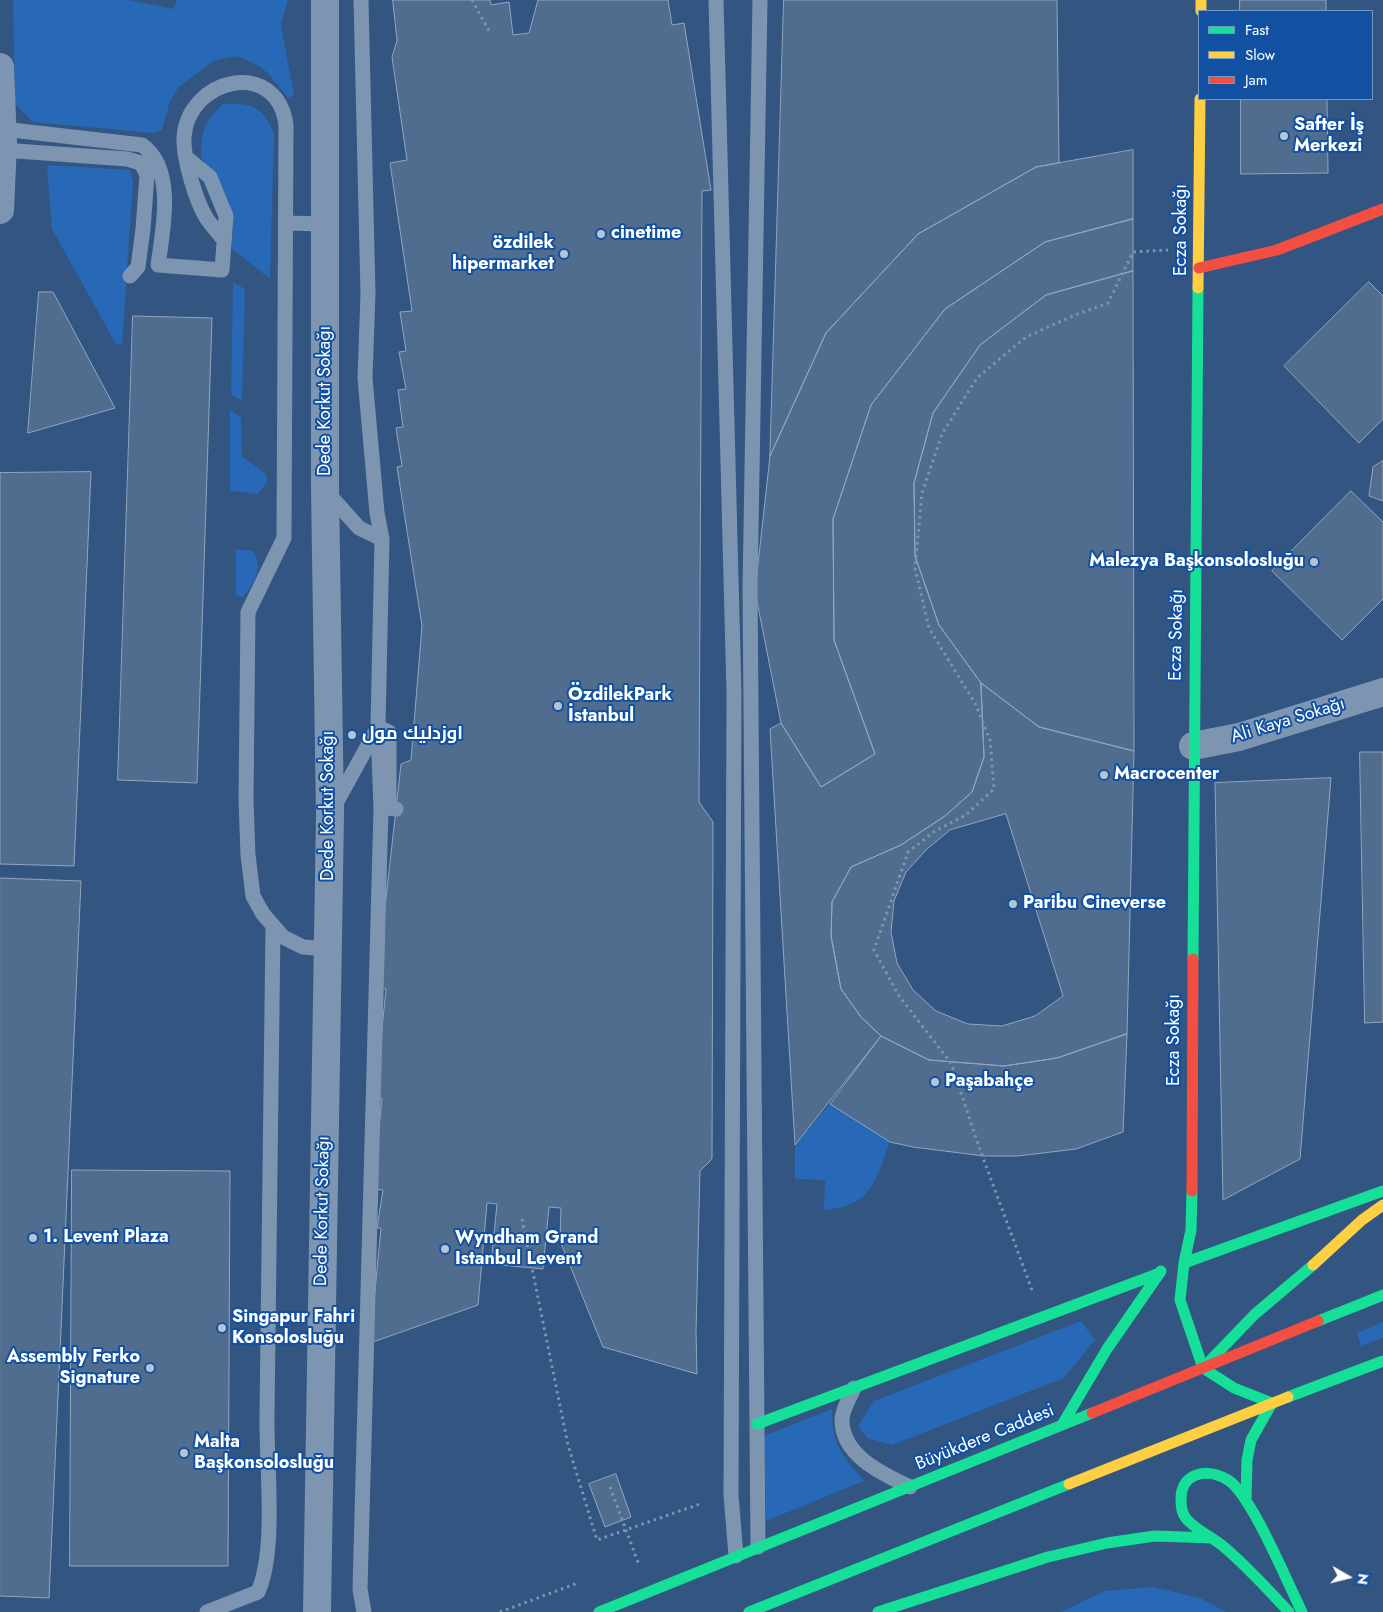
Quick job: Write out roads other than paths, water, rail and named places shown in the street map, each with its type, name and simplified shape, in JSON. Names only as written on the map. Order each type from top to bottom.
[{"type":"street","name":"Dede Korkut Sokağı","points":[[317,1612],[330,815],[325,489],[325,0]]},
{"type":"street","points":[[0,67],[3,139],[0,210]]},
{"type":"street","name":"Ecza Sokağı","points":[[1193,1172],[1193,746],[1200,100]]},
{"type":"street","points":[[1199,268],[1276,250],[1383,209]]},
{"type":"street","name":"Ali Kaya Sokağı","points":[[1193,746],[1239,737],[1383,692]]},
{"type":"street","points":[[1180,1216],[1193,1172]]},
{"type":"street","points":[[1193,1172],[1190,1230],[1180,1300],[1203,1368],[1234,1388],[1272,1403]]},
{"type":"street","points":[[1184,1263],[1383,1191]]},
{"type":"street","points":[[1203,1368],[1255,1314],[1301,1276],[1362,1220],[1383,1205]]},
{"type":"street","points":[[1062,1425],[1107,1349],[1160,1273],[1166,1257]]},
{"type":"street","points":[[757,1424],[1160,1273]]},
{"type":"street","name":"Büyükdere Caddesi","points":[[599,1612],[910,1488],[1383,1295]]},
{"type":"street","points":[[749,1612],[1272,1403],[1383,1361]]},
{"type":"street","points":[[1246,1499],[1246,1460],[1251,1440],[1272,1403]]},
{"type":"street","points":[[1289,1612],[1253,1573],[1186,1518],[1181,1505],[1181,1489],[1190,1476],[1200,1473],[1212,1474],[1228,1480],[1246,1499],[1302,1612]]},
{"type":"street","points":[[878,1612],[1048,1557],[1107,1543],[1155,1536],[1212,1538]]},
{"type":"lane","points":[[361,0],[368,293],[365,378],[382,539],[378,727],[382,809],[360,1589],[364,1612]]},
{"type":"lane","points":[[716,0],[734,693],[731,1494],[736,1556]]},
{"type":"lane","points":[[758,1547],[750,589],[760,0]]},
{"type":"lane","points":[[3,139],[142,145],[150,151],[158,164],[163,189],[164,205],[158,264],[222,270],[226,216],[210,178],[187,158],[184,138],[188,122],[198,104],[216,88],[238,82],[256,83],[269,92],[284,111],[286,125],[284,538],[248,612],[246,800],[248,855],[253,896],[262,914],[283,937],[304,947],[328,948]]},
{"type":"lane","points":[[3,139],[127,159],[141,163],[148,174],[144,229],[138,268],[130,276]]},
{"type":"lane","points":[[286,223],[326,224]]},
{"type":"lane","points":[[325,489],[359,528],[382,539]]},
{"type":"lane","points":[[330,815],[378,727]]},
{"type":"lane","points":[[378,727],[389,732],[389,808],[396,809]]},
{"type":"lane","points":[[207,1612],[258,1592],[264,1578],[268,1545],[266,1434],[273,926]]},
{"type":"lane","points":[[854,1388],[842,1419],[844,1435],[856,1455],[883,1474],[910,1488]]},
{"type":"place","name":"Safter İş Merkezi","points":[[1284,136]]},
{"type":"place","name":"cinetime","points":[[601,234]]},
{"type":"place","name":"özdilek hipermarket","points":[[564,254]]},
{"type":"place","name":"Malezya Başkonsolosluğu","points":[[1314,562]]},
{"type":"place","name":"ÖzdilekPark İstanbul","points":[[558,706]]},
{"type":"place","name":"اوزدليك مول","points":[[352,735]]},
{"type":"place","name":"Macrocenter","points":[[1104,775]]},
{"type":"place","name":"Paribu Cineverse","points":[[1013,904]]},
{"type":"place","name":"Paşabahçe","points":[[935,1082]]},
{"type":"place","name":"1. Levent Plaza","points":[[33,1238]]},
{"type":"place","name":"Wyndham Grand Istanbul Levent","points":[[445,1249]]},
{"type":"place","name":"Singapur Fahri Konsolosluğu","points":[[222,1328]]},
{"type":"place","name":"Assembly Ferko Signature","points":[[150,1368]]},
{"type":"place","name":"Malta Başkonsolosluğu","points":[[184,1453]]}]
